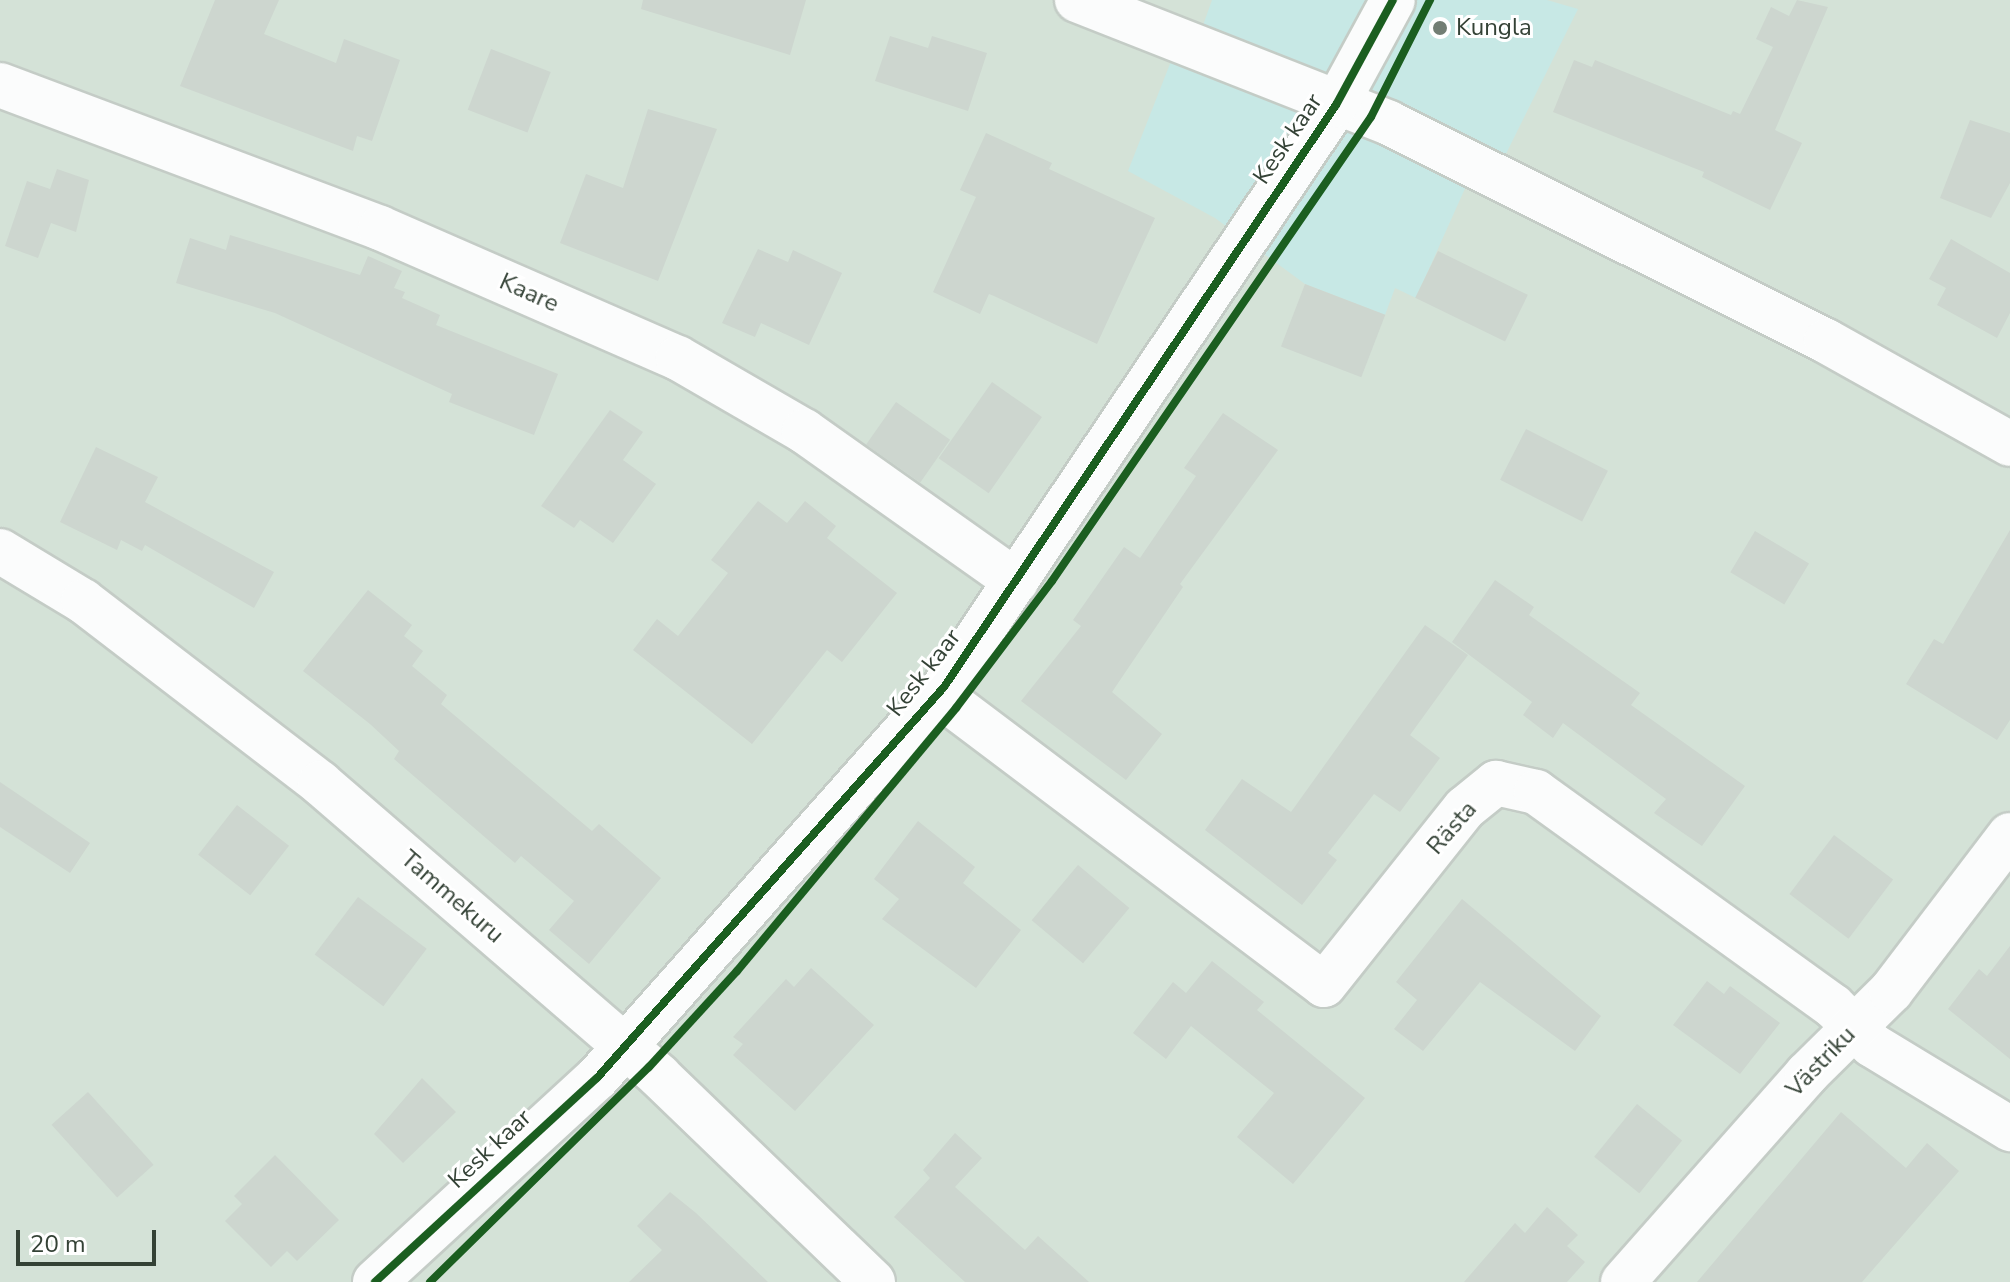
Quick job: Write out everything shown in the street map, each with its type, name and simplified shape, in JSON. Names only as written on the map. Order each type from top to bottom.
[{"type":"street","points":[[1077,0],[1336,105],[1389,123],[1826,341],[2010,444]]},
{"type":"street","name":"Kesk kaar","points":[[375,1282],[625,1046],[938,694],[1336,105],[1393,0]]},
{"type":"street","name":"Kaare","points":[[0,85],[380,228],[678,358],[804,431],[1016,581]]},
{"type":"street","name":"Tammekuru","points":[[0,551],[83,601],[320,783],[625,1046],[873,1282]]},
{"type":"street","name":"Rästa","points":[[938,694],[1324,985],[1465,808],[1496,783],[1536,792],[1833,1006],[1872,1045],[2010,1129]]},
{"type":"street","name":"Västriku","points":[[1623,1282],[1854,1027],[1891,991],[2010,835]]},
{"type":"shaded area","points":[[0,0],[2010,0],[2010,1282],[0,1282]]},
{"type":"shaded area","points":[[1212,0],[1547,0],[1578,9],[1491,184],[1471,175],[1416,298],[1395,288],[1385,315],[1305,284],[1215,218],[1128,171],[1175,51],[1192,56]]},
{"type":"building","points":[[215,0],[279,0],[264,34],[336,63],[344,39],[400,60],[372,141],[357,136],[353,151],[180,86]]},
{"type":"building","points":[[643,0],[806,0],[790,55],[641,9]]},
{"type":"building","points":[[1797,0],[1828,7],[1775,130],[1802,143],[1770,210],[1702,177],[1704,172],[1553,112],[1574,60],[1592,67],[1595,60],[1731,115],[1733,111],[1740,114],[1773,47],[1756,39],[1771,7],[1789,16]]},
{"type":"building","points":[[890,36],[928,48],[932,36],[987,53],[968,111],[875,81]]},
{"type":"building","points":[[491,49],[551,72],[527,133],[468,110]]},
{"type":"building","points":[[648,109],[717,129],[658,281],[560,243],[586,174],[623,188]]},
{"type":"building","points":[[1970,120],[2010,133],[2010,183],[1991,218],[1940,198]]},
{"type":"building","points":[[986,133],[1052,163],[1049,169],[1155,218],[1097,344],[989,294],[980,314],[933,292],[976,197],[960,190]]},
{"type":"building","points":[[57,169],[89,180],[76,232],[51,223],[38,258],[5,246],[27,181],[50,189]]},
{"type":"building","points":[[230,235],[360,275],[368,256],[402,271],[394,288],[405,292],[402,298],[440,315],[436,325],[558,374],[534,435],[449,402],[452,394],[275,313],[176,283],[190,238],[226,250]]},
{"type":"building","points":[[1951,239],[2010,273],[2010,313],[1997,338],[1937,305],[1946,288],[1929,279]]},
{"type":"building","points":[[758,249],[788,262],[793,250],[842,273],[809,345],[761,323],[755,337],[722,323]]},
{"type":"building","points":[[1438,251],[1528,295],[1505,342],[1415,298]]},
{"type":"building","points":[[1305,284],[1385,315],[1361,377],[1281,347]]},
{"type":"building","points":[[992,382],[1042,417],[989,493],[939,458]]},
{"type":"building","points":[[896,402],[950,440],[920,482],[866,445]]},
{"type":"building","points":[[610,410],[643,432],[623,460],[656,484],[613,543],[580,520],[574,528],[541,506]]},
{"type":"building","points":[[1223,413],[1278,450],[1180,584],[1183,587],[1112,692],[1162,734],[1126,780],[1021,701],[1081,626],[1073,620],[1124,547],[1140,558],[1196,476],[1184,468]]},
{"type":"building","points":[[1526,429],[1608,471],[1582,522],[1500,480]]},
{"type":"building","points":[[96,447],[158,477],[145,502],[274,572],[254,608],[145,545],[142,551],[121,540],[117,550],[60,522]]},
{"type":"building","points":[[758,501],[787,523],[805,501],[836,526],[827,538],[897,593],[842,662],[827,650],[752,744],[633,650],[657,619],[678,636],[728,573],[711,560]]},
{"type":"building","points":[[2010,530],[2010,720],[1997,740],[1906,684],[1934,639],[1943,644]]},
{"type":"building","points":[[1755,531],[1809,563],[1784,605],[1730,572]]},
{"type":"building","points":[[1495,580],[1534,607],[1529,615],[1640,693],[1631,705],[1745,786],[1702,846],[1654,813],[1666,799],[1563,723],[1553,738],[1523,715],[1532,702],[1452,642]]},
{"type":"building","points":[[368,590],[412,625],[404,636],[423,651],[412,666],[447,695],[441,704],[592,831],[599,824],[661,878],[589,964],[549,930],[574,901],[521,856],[515,863],[394,759],[399,751],[370,724],[303,671]]},
{"type":"building","points":[[1425,625],[1468,655],[1410,735],[1440,758],[1400,812],[1374,794],[1328,853],[1337,860],[1302,905],[1205,830],[1242,779],[1291,812]]},
{"type":"building","points":[[0,782],[90,843],[70,873],[0,827]]},
{"type":"building","points":[[237,805],[289,846],[250,895],[198,855]]},
{"type":"building","points":[[918,821],[975,867],[963,883],[1021,930],[976,988],[882,919],[899,899],[874,879]]},
{"type":"building","points":[[1834,835],[1893,880],[1849,939],[1789,894]]},
{"type":"building","points":[[1078,865],[1129,908],[1083,963],[1032,920]]},
{"type":"building","points":[[358,897],[427,949],[383,1006],[315,955]]},
{"type":"building","points":[[1462,899],[1601,1016],[1575,1051],[1480,982],[1423,1051],[1394,1029],[1417,1000],[1396,982]]},
{"type":"building","points":[[2010,946],[2010,1059],[1948,1009],[1979,969],[1987,976]]},
{"type":"building","points":[[1212,961],[1264,1002],[1257,1010],[1365,1098],[1293,1184],[1237,1137],[1274,1093],[1191,1026],[1166,1059],[1133,1033],[1173,982],[1186,993]]},
{"type":"building","points":[[811,968],[874,1025],[795,1111],[733,1055],[743,1044],[733,1037],[786,979],[794,987]]},
{"type":"building","points":[[1707,981],[1724,994],[1730,986],[1780,1023],[1740,1074],[1673,1025]]},
{"type":"building","points":[[422,1078],[456,1112],[403,1163],[374,1134]]},
{"type":"building","points":[[88,1092],[154,1165],[117,1198],[52,1125]]},
{"type":"building","points":[[1637,1104],[1682,1141],[1639,1193],[1594,1157]]},
{"type":"building","points":[[1841,1112],[1906,1168],[1927,1143],[1959,1171],[1862,1282],[1697,1282]]},
{"type":"building","points":[[955,1133],[982,1158],[955,1187],[1025,1250],[1038,1236],[1089,1282],[965,1282],[894,1217],[930,1178],[923,1170]]},
{"type":"building","points":[[275,1155],[339,1220],[297,1261],[287,1251],[271,1267],[225,1221],[242,1204],[234,1196]]},
{"type":"building","points":[[670,1192],[768,1282],[629,1282],[662,1250],[637,1226]]},
{"type":"building","points":[[1547,1207],[1578,1235],[1567,1246],[1585,1262],[1567,1282],[1464,1282],[1515,1223],[1525,1233]]},
{"type":"cycle path","points":[[375,1282],[597,1078],[944,687],[1336,105],[1393,0]]},
{"type":"cycle path","points":[[430,1282],[649,1067],[737,971],[956,708],[1052,581],[1371,117],[1430,0]]},
{"type":"place","name":"Kungla","points":[[1440,28]]}]
